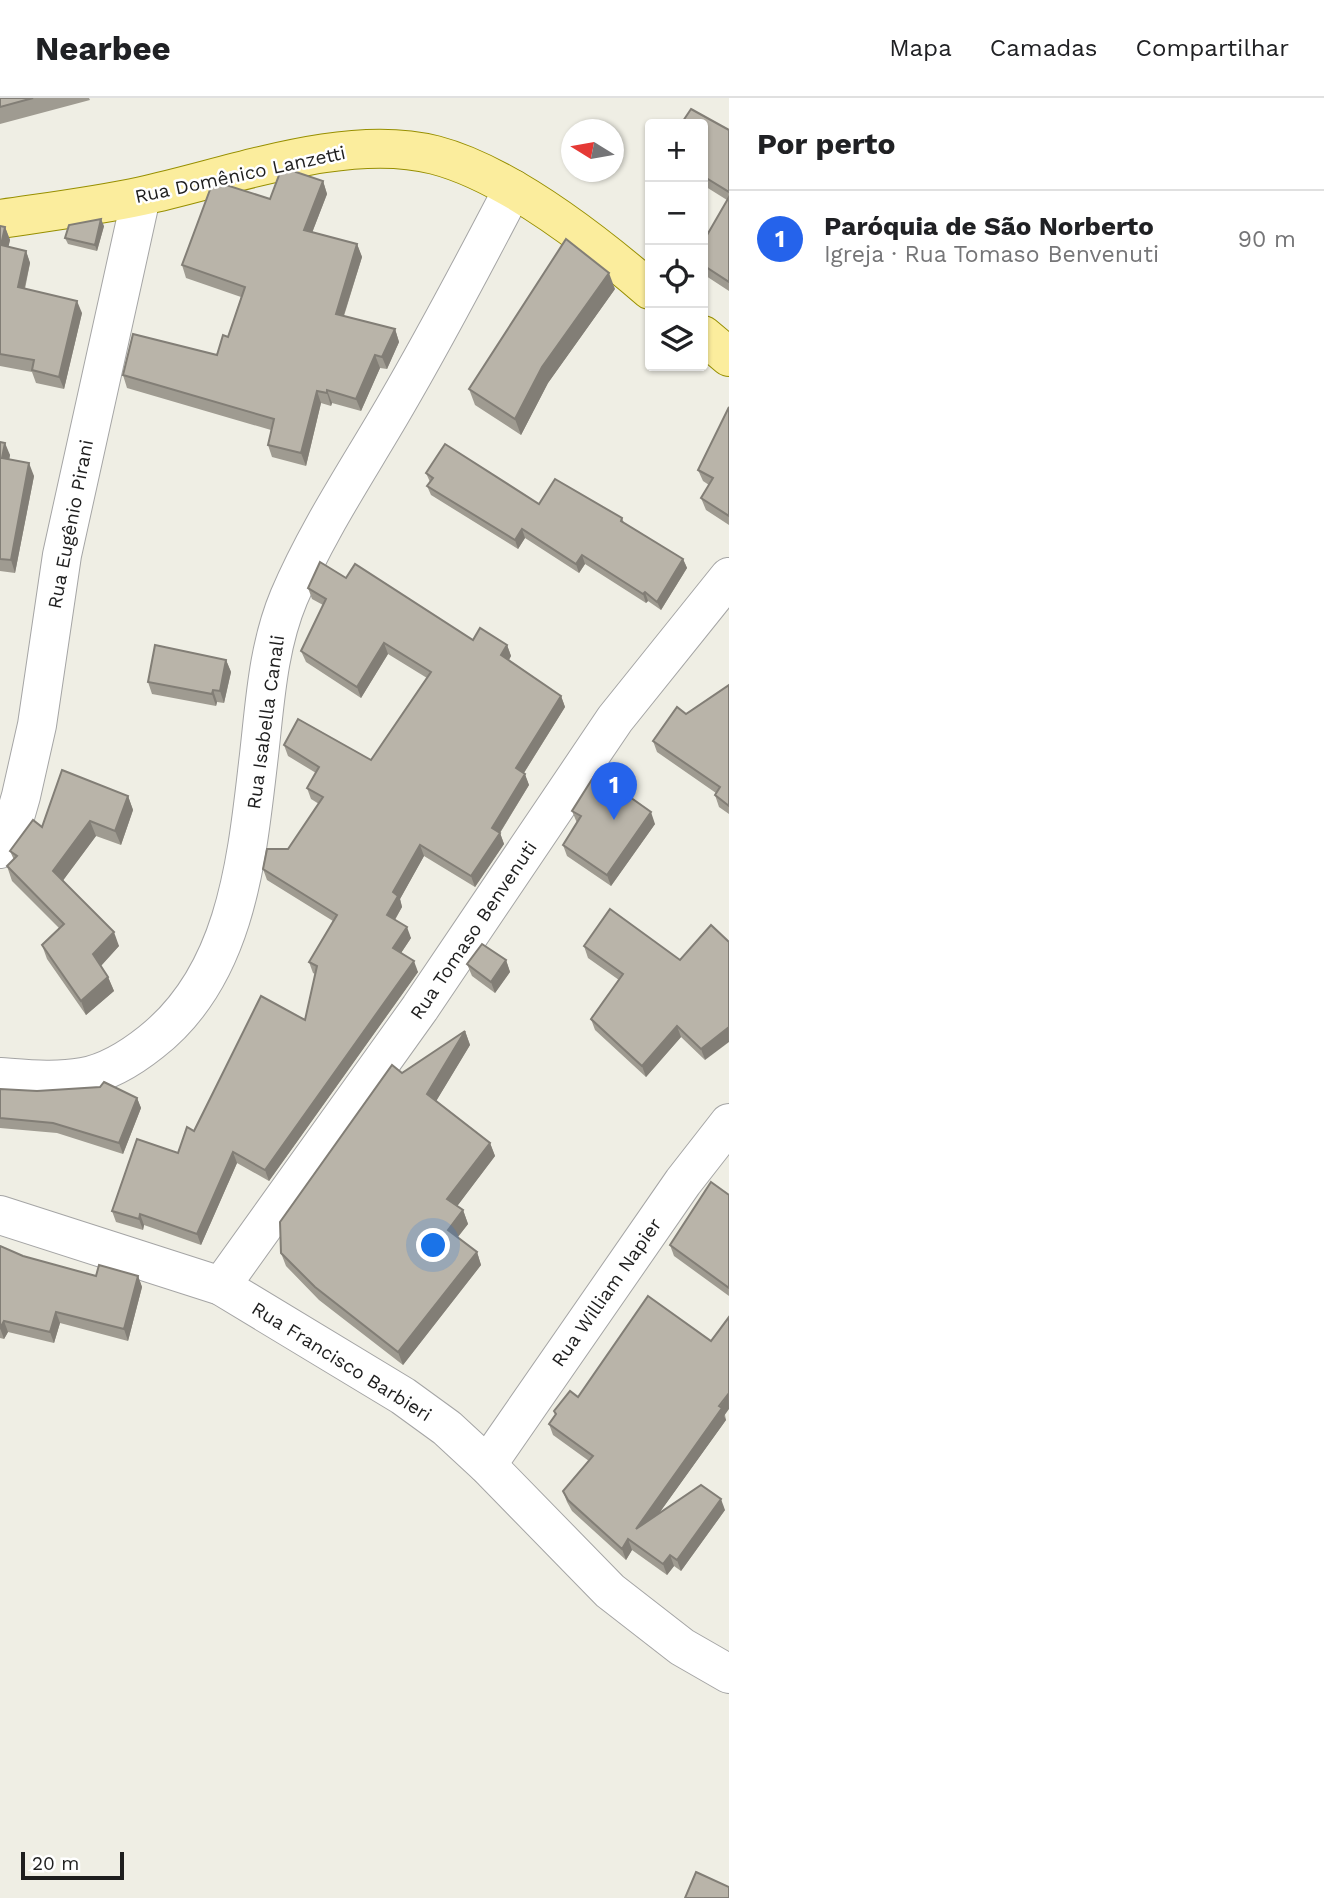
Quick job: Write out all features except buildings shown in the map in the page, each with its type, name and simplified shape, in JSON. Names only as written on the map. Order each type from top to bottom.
[{"type":"main road","name":"Rua Domênico Lanzetti","points":[[0,219],[141,197],[327,154],[366,148],[435,155],[475,169],[513,189],[645,286]]},
{"type":"main road","points":[[708,339],[729,357]]},
{"type":"street","name":"Rua Isabella Canali","points":[[0,1077],[46,1080],[83,1077],[109,1070],[138,1053],[177,1020],[213,967],[230,924],[239,883],[272,656],[288,599],[311,551],[409,382],[513,189]]},
{"type":"street","name":"Rua Eugênio Pirani","points":[[0,849],[9,838],[37,725],[62,555],[141,197]]},
{"type":"street","name":"Rua Tomaso Benvenuti","points":[[221,1286],[343,1119],[615,719],[729,577]]},
{"type":"street","name":"Rua William Napier","points":[[487,1465],[682,1182],[729,1123]]},
{"type":"street","name":"Rua Francisco Barbieri","points":[[0,1215],[221,1286],[403,1396],[447,1428],[487,1465],[610,1591],[682,1647],[729,1674]]},
{"type":"place","name":"Paróquia de São Norberto","points":[[614,820]]}]
